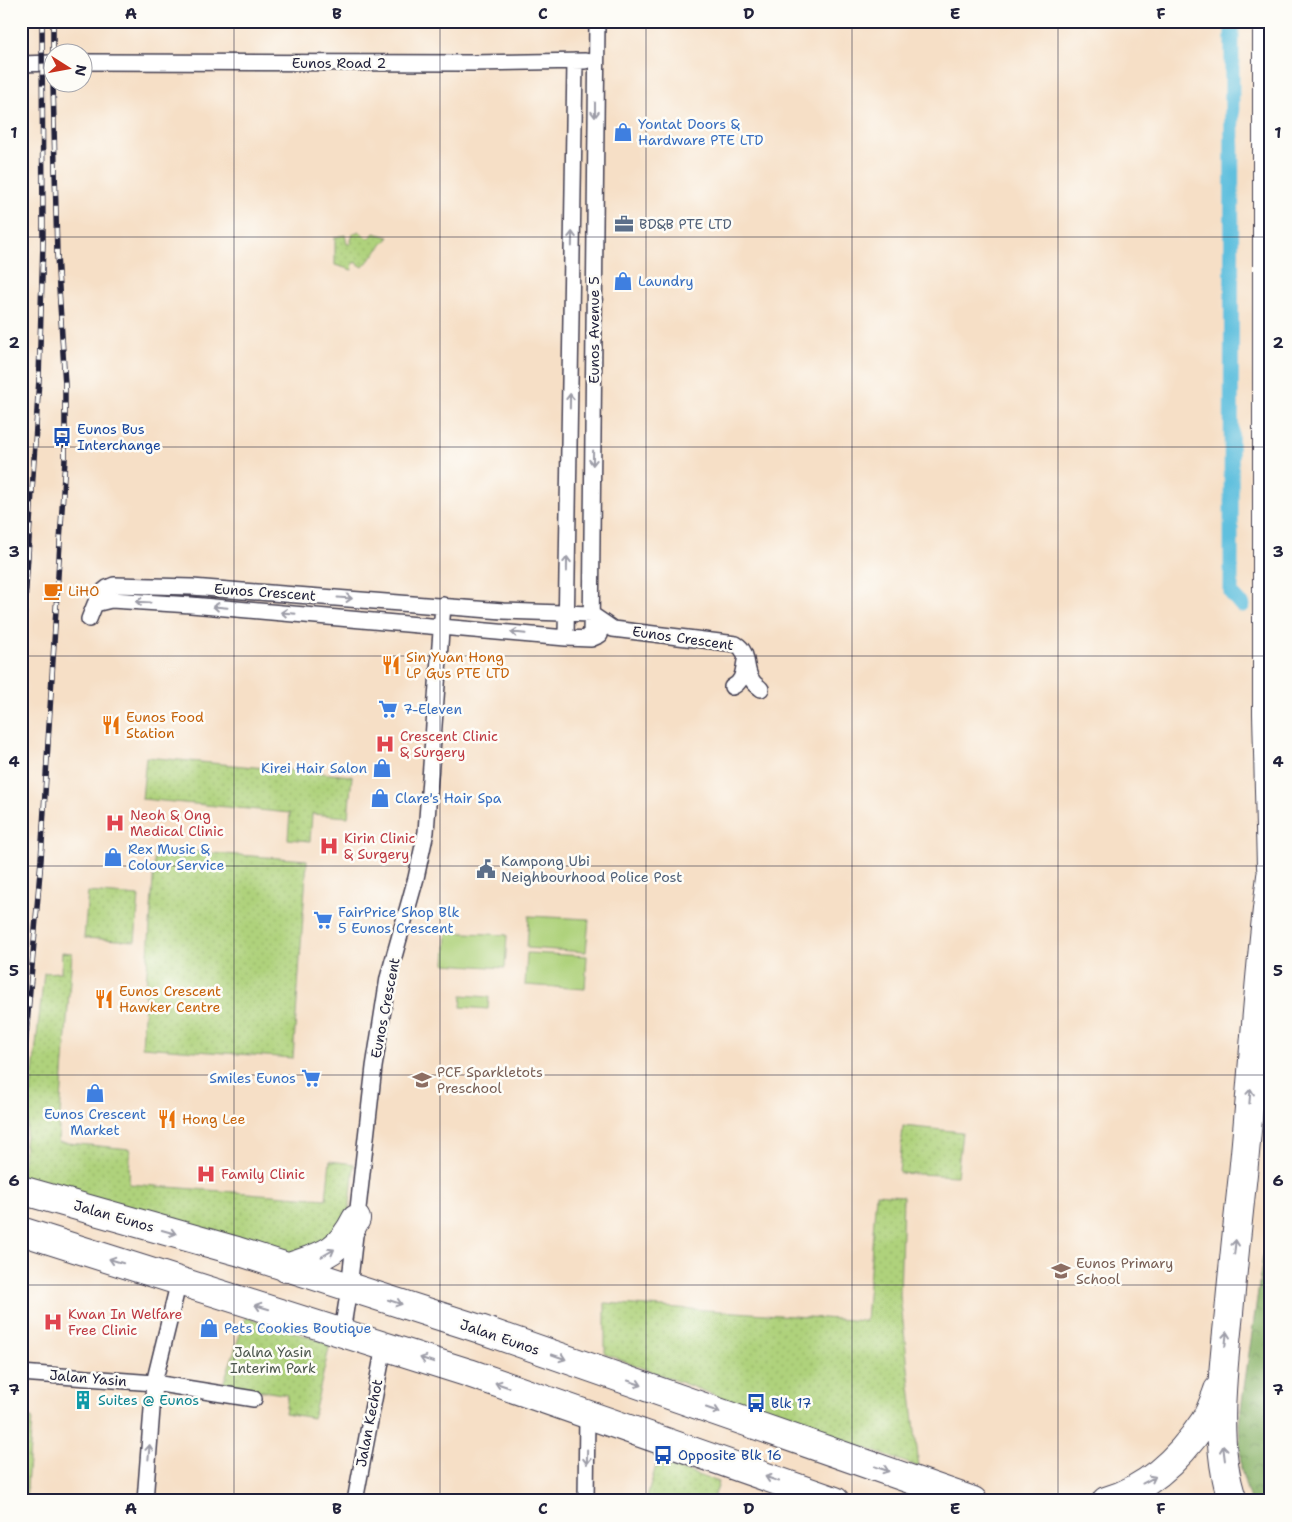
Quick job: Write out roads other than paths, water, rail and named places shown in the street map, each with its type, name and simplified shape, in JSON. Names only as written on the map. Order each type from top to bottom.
[{"type":"highway","points":[[1267,21],[1267,705],[1271,867]]},
{"type":"highway","points":[[1233,1501],[1228,1487],[1222,1444],[1222,1383],[1245,1154],[1263,941],[1271,876]]},
{"type":"highway","name":"Jalan Eunos","points":[[21,1190],[237,1251],[480,1329],[959,1498]]},
{"type":"highway","points":[[286,1268],[324,1256],[334,1250],[350,1231],[356,1220]]},
{"type":"highway","points":[[21,1231],[469,1373],[587,1414],[807,1496],[835,1501]]},
{"type":"highway","points":[[469,1373],[462,1367],[458,1357],[458,1347],[462,1338],[470,1332],[480,1329]]},
{"type":"highway","points":[[1106,1501],[1156,1476],[1183,1450],[1205,1421],[1222,1383]]},
{"type":"street","name":"Eunos Avenue 5","points":[[591,639],[597,21]]},
{"type":"street","name":"Eunos Avenue 5","points":[[566,638],[575,61]]},
{"type":"street","name":"Eunos Road 2","points":[[92,62],[596,61]]},
{"type":"street","points":[[21,64],[42,63]]},
{"type":"street","name":"Eunos Crescent","points":[[89,619],[95,604],[107,588],[114,585],[192,587],[503,610],[591,614],[613,629],[730,642],[740,646],[745,657],[750,679],[761,689]]},
{"type":"street","name":"Eunos Crescent","points":[[95,604],[111,600],[191,604],[441,625],[566,638],[591,639],[613,629]]},
{"type":"street","name":"Eunos Crescent","points":[[342,1332],[349,1288],[374,1067],[388,978],[416,878],[426,832],[443,605]]},
{"type":"street","name":"Eunos Crescent","points":[[732,687],[741,680],[745,657]]},
{"type":"street","points":[[145,1501],[154,1383],[179,1281]]},
{"type":"street","name":"Jalan Kechot","points":[[355,1501],[384,1346]]},
{"type":"street","name":"Jalan Yasin","points":[[21,1372],[154,1383],[254,1399]]},
{"type":"street","points":[[586,1501],[587,1414]]},
{"type":"waterway","points":[[1232,21],[1231,593],[1243,605]]},
{"type":"railway","points":[[21,668],[39,379],[43,243],[42,21]]},
{"type":"railway","points":[[53,21],[53,42]]},
{"type":"railway","points":[[21,1095],[41,860],[65,459],[65,385],[57,255],[53,92]]},
{"type":"place","name":"Yontat Doors & Hardware PTE LTD","points":[[623,132]]},
{"type":"place","name":"BD&B PTE LTD","points":[[624,224]]},
{"type":"place","name":"Laundry","points":[[623,281]]},
{"type":"place","name":"Eunos Bus Interchange","points":[[62,437]]},
{"type":"place","name":"LiHO","points":[[53,591]]},
{"type":"place","name":"Sin Yuan Hong LP Gus PTE LTD","points":[[391,665]]},
{"type":"place","name":"7-Eleven","points":[[388,709]]},
{"type":"place","name":"Eunos Food Station","points":[[111,725]]},
{"type":"place","name":"Crescent Clinic & Surgery","points":[[385,744]]},
{"type":"place","name":"Kirei Hair Salon","points":[[382,768]]},
{"type":"place","name":"Clare's Hair Spa","points":[[380,798]]},
{"type":"place","name":"Neoh & Ong Medical Clinic","points":[[115,823]]},
{"type":"place","name":"Kirin Clinic & Surgery","points":[[329,846]]},
{"type":"place","name":"Rex Music & Colour Service","points":[[113,857]]},
{"type":"place","name":"Kampong Ubi Neighbourhood Police Post","points":[[486,869]]},
{"type":"place","name":"FairPrice Shop Blk 5 Eunos Crescent","points":[[323,920]]},
{"type":"place","name":"Eunos Crescent Hawker Centre","points":[[104,999]]},
{"type":"place","name":"Smiles Eunos","points":[[311,1078]]},
{"type":"place","name":"PCF Sparkletots Preschool","points":[[422,1080]]},
{"type":"place","name":"Eunos Crescent Market","points":[[95,1093]]},
{"type":"place","name":"Hong Lee","points":[[167,1119]]},
{"type":"place","name":"Family Clinic","points":[[206,1174]]},
{"type":"place","name":"Eunos Primary School","points":[[1061,1271]]},
{"type":"place","name":"Kwan In Welfare Free Clinic","points":[[53,1322]]},
{"type":"place","name":"Pets Cookies Boutique","points":[[209,1328]]},
{"type":"place","name":"Suites @ Eunos","points":[[83,1400]]},
{"type":"place","name":"Blk 17","points":[[756,1403]]},
{"type":"place","name":"Opposite Blk 16","points":[[663,1455]]},
{"type":"park label","name":"Jalna Yasin Interim Park","points":[[273,1360]]}]
